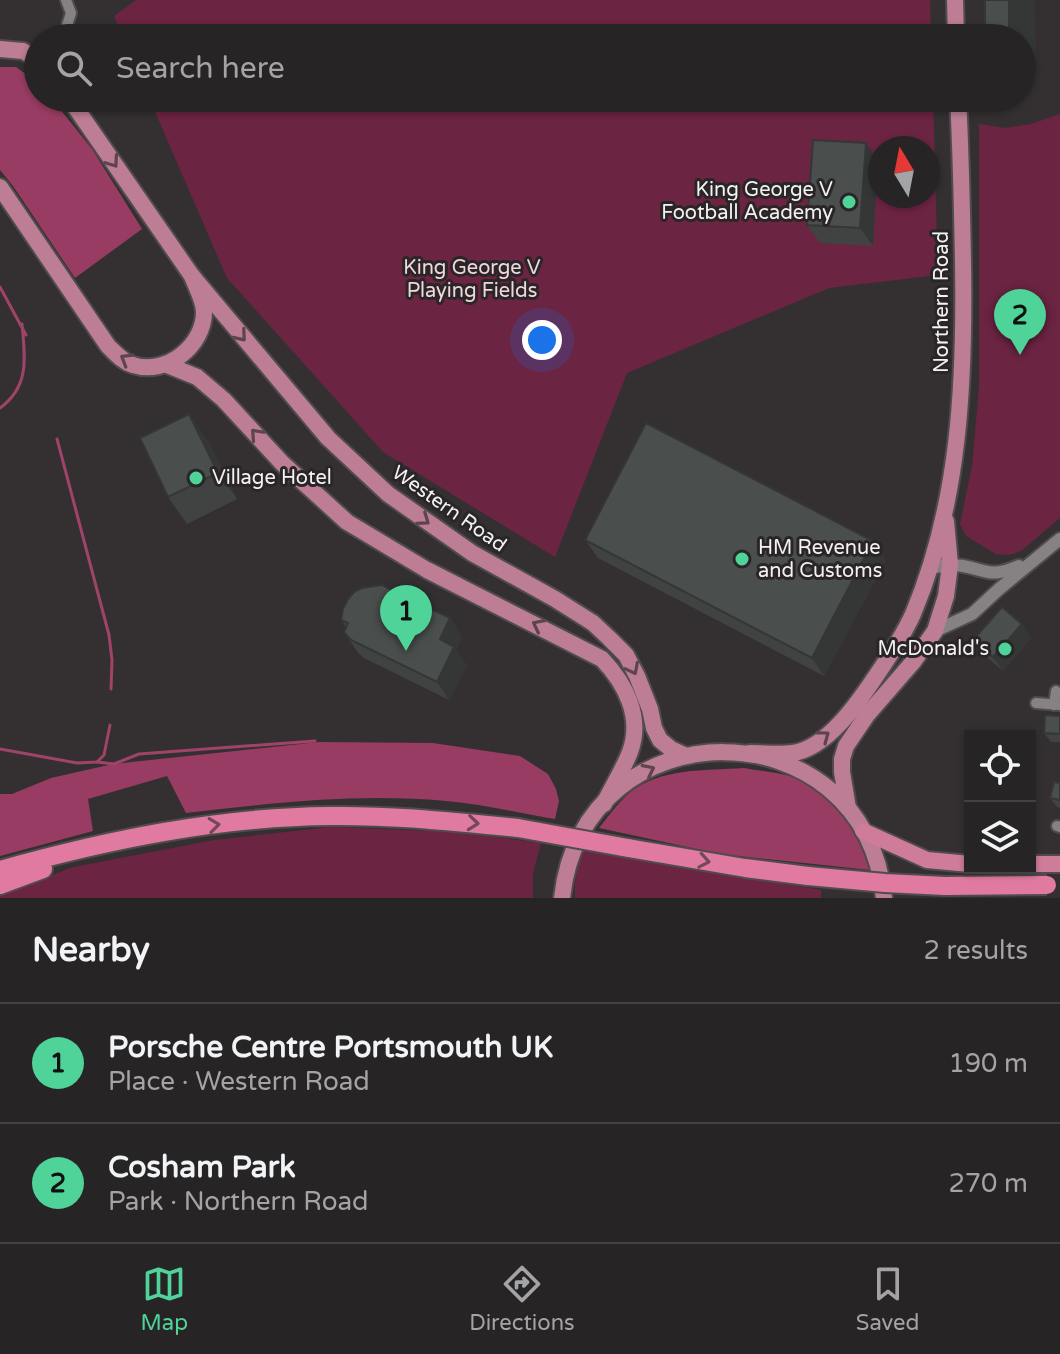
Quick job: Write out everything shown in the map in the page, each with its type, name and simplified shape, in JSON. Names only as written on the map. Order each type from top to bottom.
[{"type":"highway","points":[[0,870],[59,853],[189,828],[257,819],[329,816],[390,817],[518,828],[808,876],[945,886],[1054,885]]},
{"type":"highway","points":[[863,831],[927,860],[964,863]]},
{"type":"highway","points":[[0,885],[137,838]]},
{"type":"highway","points":[[1036,864],[1060,864]]},
{"type":"main road","points":[[955,0],[956,24]]},
{"type":"main road","points":[[0,49],[24,49]]},
{"type":"main road","points":[[0,187],[108,346],[122,360],[135,366],[149,367],[165,364],[182,355],[202,330],[204,309],[192,276],[79,112]]},
{"type":"main road","name":"Northern Road","points":[[604,804],[643,772],[673,759],[718,751],[795,753],[810,746],[831,733],[864,694],[911,617],[930,568],[959,427],[963,368],[958,112]]},
{"type":"main road","name":"Western Road","points":[[192,276],[328,438],[388,494],[472,553],[593,623],[626,655],[637,676],[641,710],[631,750],[604,804]]},
{"type":"main road","name":"Western Road","points":[[165,364],[197,377],[224,400],[282,463],[347,522],[427,570],[602,659],[614,671],[660,740],[686,756]]},
{"type":"main road","name":"Northern Road","points":[[848,810],[842,772],[846,746],[935,631],[946,596],[950,565],[945,504]]},
{"type":"main road","points":[[750,753],[803,772],[821,783],[848,810],[876,858],[884,898]]},
{"type":"main road","points":[[562,898],[572,854],[580,837],[604,804]]},
{"type":"street","points":[[66,0],[71,13],[67,24]]},
{"type":"street","points":[[935,631],[972,614],[1060,539]]},
{"type":"street","points":[[930,568],[963,566],[989,574],[1033,560]]},
{"type":"street","points":[[1036,703],[1057,705],[1056,691]]},
{"type":"green space","points":[[136,0],[930,0],[931,24],[117,24],[114,16]]},
{"type":"green space","name":"King George V Playing Fields","points":[[155,112],[933,112],[934,136],[868,136],[868,208],[936,208],[938,275],[829,288],[627,373],[555,557],[383,452],[227,278]]},
{"type":"green space","points":[[1060,114],[1060,518],[1021,551],[1009,555],[996,554],[966,536],[960,524],[972,466],[979,388],[979,124],[1005,128],[1031,124]]},
{"type":"green space","points":[[331,827],[457,832],[541,843],[533,873],[533,898],[0,898],[73,867],[214,840]]},
{"type":"green space","points":[[582,849],[821,890],[821,898],[575,898]]},
{"type":"shaded area","points":[[0,67],[16,67],[24,73],[24,112],[62,112],[92,149],[142,229],[75,278],[0,170]]},
{"type":"shaded area","points":[[319,742],[433,743],[520,756],[548,774],[559,801],[555,819],[460,802],[380,798],[283,803],[186,813],[167,776],[88,799],[93,831],[0,856],[0,794],[12,794],[51,778],[113,764]]},
{"type":"shaded area","points":[[744,768],[793,777],[820,792],[842,814],[870,870],[720,854],[599,828],[628,794],[654,779],[683,772]]},
{"type":"building","points":[[985,0],[1009,0],[1009,24],[985,24]]},
{"type":"building","points":[[813,140],[866,143],[860,228],[807,225]]},
{"type":"building","points":[[189,414],[218,473],[168,497],[140,438]]},
{"type":"building","name":"HM Revenue and Customs","points":[[646,423],[873,541],[812,658],[585,540]]},
{"type":"building","points":[[382,585],[450,618],[440,639],[454,647],[437,682],[351,640],[344,632],[348,623],[341,620],[348,599],[362,588]]},
{"type":"building","points":[[1002,607],[1022,624],[993,657],[973,640]]},
{"type":"building","points":[[1045,715],[1060,716],[1060,734],[1044,733]]},
{"type":"building","points":[[1054,782],[1060,783],[1060,800],[1050,798]]},
{"type":"waterway","points":[[0,287],[26,335]]},
{"type":"waterway","points":[[0,408],[21,381],[24,360],[22,324]]},
{"type":"waterway","points":[[57,439],[109,635],[111,689]]},
{"type":"waterway","points":[[0,749],[77,763],[97,762],[104,755],[110,725]]},
{"type":"waterway","points":[[97,762],[114,764],[139,754],[315,741]]},
{"type":"place","name":"King George V Football Academy","points":[[849,202]]},
{"type":"place","name":"Cosham Park","points":[[1020,355]]},
{"type":"place","name":"Village Hotel","points":[[196,478]]},
{"type":"place","name":"HM Revenue and Customs","points":[[742,559]]},
{"type":"place","name":"McDonald's","points":[[1005,649]]},
{"type":"place","name":"Porsche Centre Portsmouth UK","points":[[406,651]]}]
